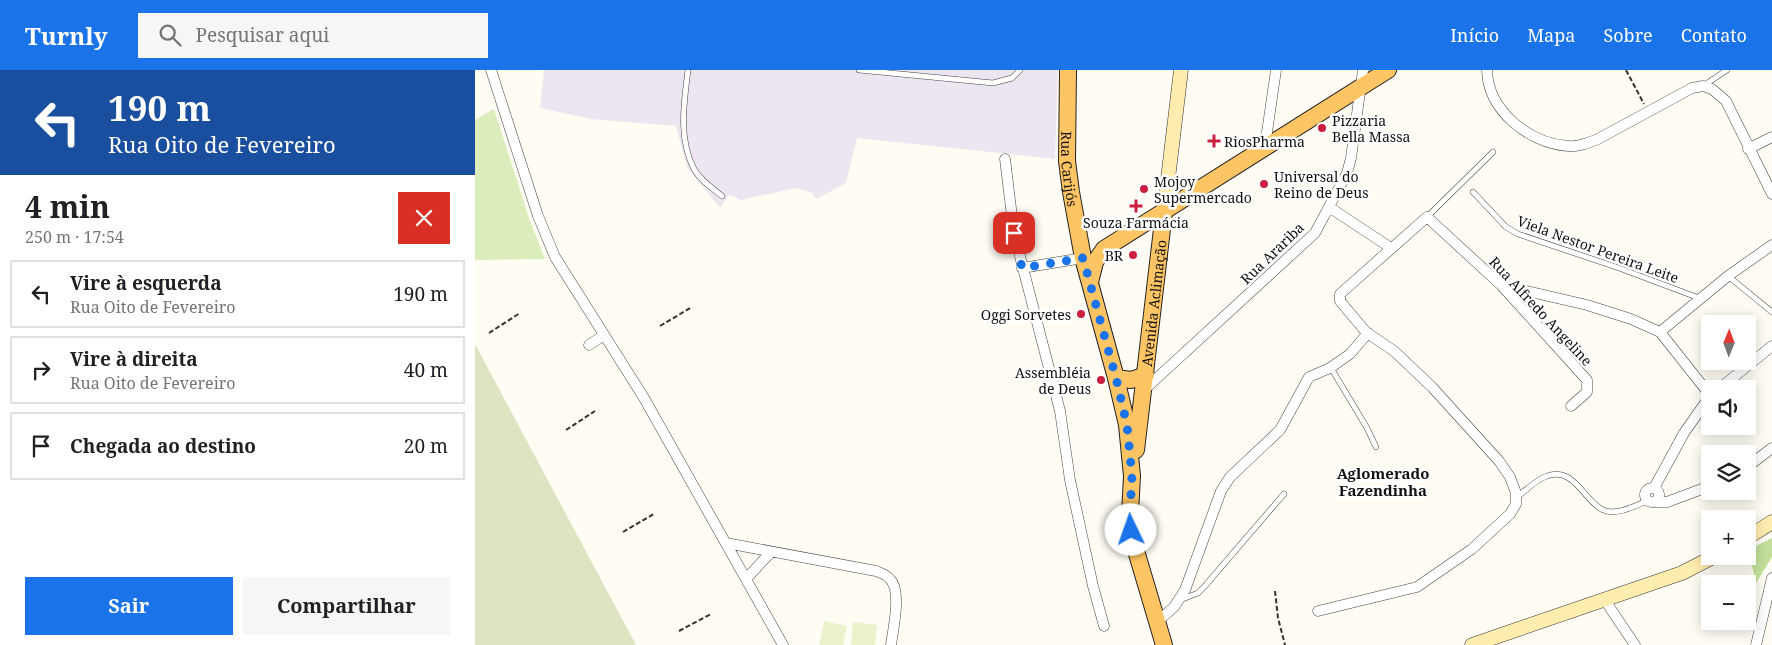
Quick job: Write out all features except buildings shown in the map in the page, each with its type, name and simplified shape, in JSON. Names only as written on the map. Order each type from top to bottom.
[{"type":"main road","name":"Rua Carijós","points":[[1068,70],[1067,161],[1077,228],[1083,258],[1127,425],[1132,476],[1131,530],[1156,623],[1164,645]]},
{"type":"main road","name":"Avenida Aclimação","points":[[1132,476],[1146,382],[1181,70]]},
{"type":"main road","points":[[1090,283],[1095,262],[1103,249],[1389,70]]},
{"type":"main road","points":[[1077,228],[1089,244],[1103,249]]},
{"type":"main road","points":[[1116,378],[1146,382]]},
{"type":"main road","points":[[1756,532],[1772,522]]},
{"type":"main road","points":[[1472,645],[1682,573],[1701,563]]},
{"type":"street","points":[[491,70],[545,235],[568,280],[649,406],[783,645]]},
{"type":"street","points":[[1265,146],[1276,70]]},
{"type":"street","name":"Rua Arariba","points":[[1146,382],[1315,233],[1341,188],[1351,158],[1363,70]]},
{"type":"street","points":[[1487,70],[1490,89],[1505,114],[1515,124],[1535,137],[1552,144],[1569,146],[1585,144],[1649,113],[1692,88],[1703,86],[1720,94],[1726,101],[1748,149],[1772,194]]},
{"type":"street","points":[[1748,149],[1772,137]]},
{"type":"street","points":[[1005,159],[1014,233],[1060,410],[1070,480],[1093,586],[1104,626]]},
{"type":"street","points":[[1329,207],[1391,248]]},
{"type":"street","points":[[1318,611],[1417,587],[1471,549],[1510,514],[1516,504],[1510,477],[1499,460],[1415,370],[1394,351],[1368,333],[1340,301],[1340,294],[1427,217]]},
{"type":"street","name":"Rua Alfredo Angeline","points":[[1427,217],[1501,285],[1587,380],[1587,392],[1571,406]]},
{"type":"street","points":[[1660,332],[1699,298],[1772,245]]},
{"type":"street","points":[[1022,268],[1083,258]]},
{"type":"street","points":[[1501,285],[1587,305],[1631,319],[1660,332],[1701,384]]},
{"type":"street","points":[[1156,623],[1179,600],[1185,590],[1221,490],[1230,476],[1280,430],[1309,377],[1330,368],[1350,354],[1368,333]]},
{"type":"street","points":[[589,346],[604,335]]},
{"type":"street","points":[[1730,380],[1772,346]]},
{"type":"street","points":[[1652,501],[1659,495],[1654,488],[1684,433],[1701,409]]},
{"type":"street","points":[[1756,460],[1772,448]]},
{"type":"street","points":[[1652,501],[1667,502],[1701,489]]},
{"type":"street","points":[[726,543],[841,560],[876,571],[891,579],[896,595],[891,645]]},
{"type":"street","points":[[746,579],[773,549]]},
{"type":"street","points":[[1756,645],[1772,578]]},
{"type":"street","points":[[1604,599],[1635,645]]},
{"type":"lane","points":[[688,70],[683,120],[684,138],[694,168],[722,196]]},
{"type":"lane","points":[[859,70],[993,82],[1013,78],[1020,70]]},
{"type":"lane","points":[[1703,86],[1727,70]]},
{"type":"lane","points":[[1427,217],[1493,152]]},
{"type":"lane","name":"Viela Nestor Pereira Leite","points":[[1473,192],[1506,227],[1518,234],[1619,268],[1699,298]]},
{"type":"lane","points":[[1728,276],[1772,312]]},
{"type":"lane","points":[[1330,368],[1367,428],[1376,447]]},
{"type":"lane","points":[[1516,498],[1547,476],[1562,475],[1574,481],[1603,510],[1616,512],[1652,501]]},
{"type":"lane","points":[[1179,600],[1198,593],[1204,587],[1284,494]]},
{"type":"path","points":[[1626,70],[1649,113]]},
{"type":"path","points":[[660,326],[692,307]]},
{"type":"path","points":[[489,333],[520,313]]},
{"type":"path","points":[[566,430],[595,411]]},
{"type":"path","points":[[623,532],[654,514]]},
{"type":"path","points":[[1275,591],[1278,618],[1285,645]]},
{"type":"path","points":[[679,631],[711,614]]},
{"type":"shaded area","points":[[544,70],[1058,70],[1055,159],[857,138],[846,183],[816,199],[812,193],[796,188],[741,200],[729,195],[720,208],[687,167],[676,126],[591,119],[540,108]]},
{"type":"green space","points":[[494,109],[529,218],[545,259],[475,260],[475,120]]},
{"type":"green space","points":[[475,344],[636,645],[475,645]]},
{"type":"green space","points":[[1772,538],[1772,557],[1756,583],[1756,575],[1754,575],[1752,565],[1756,565],[1756,546]]},
{"type":"green space","points":[[824,621],[847,626],[843,645],[819,645]]},
{"type":"green space","points":[[853,622],[877,625],[875,645],[851,645]]},
{"type":"place","name":"Pizzaria Bella Massa","points":[[1322,128]]},
{"type":"place","name":"RiosPharma","points":[[1214,141]]},
{"type":"place","name":"Universal do Reino de Deus","points":[[1264,184]]},
{"type":"place","name":"Mojoy Supermercado","points":[[1144,189]]},
{"type":"place","name":"Souza Farmácia","points":[[1136,206]]},
{"type":"place","name":"BR","points":[[1133,255]]},
{"type":"place","name":"Oggi Sorvetes","points":[[1081,314]]},
{"type":"place","name":"Assembléia de Deus","points":[[1101,380]]},
{"type":"district","name":"Aglomerado Fazendinha","points":[[1383,482]]},
{"type":"route","points":[[1014,233],[1022,268],[1083,258],[1127,425],[1132,476],[1131,530]]}]
